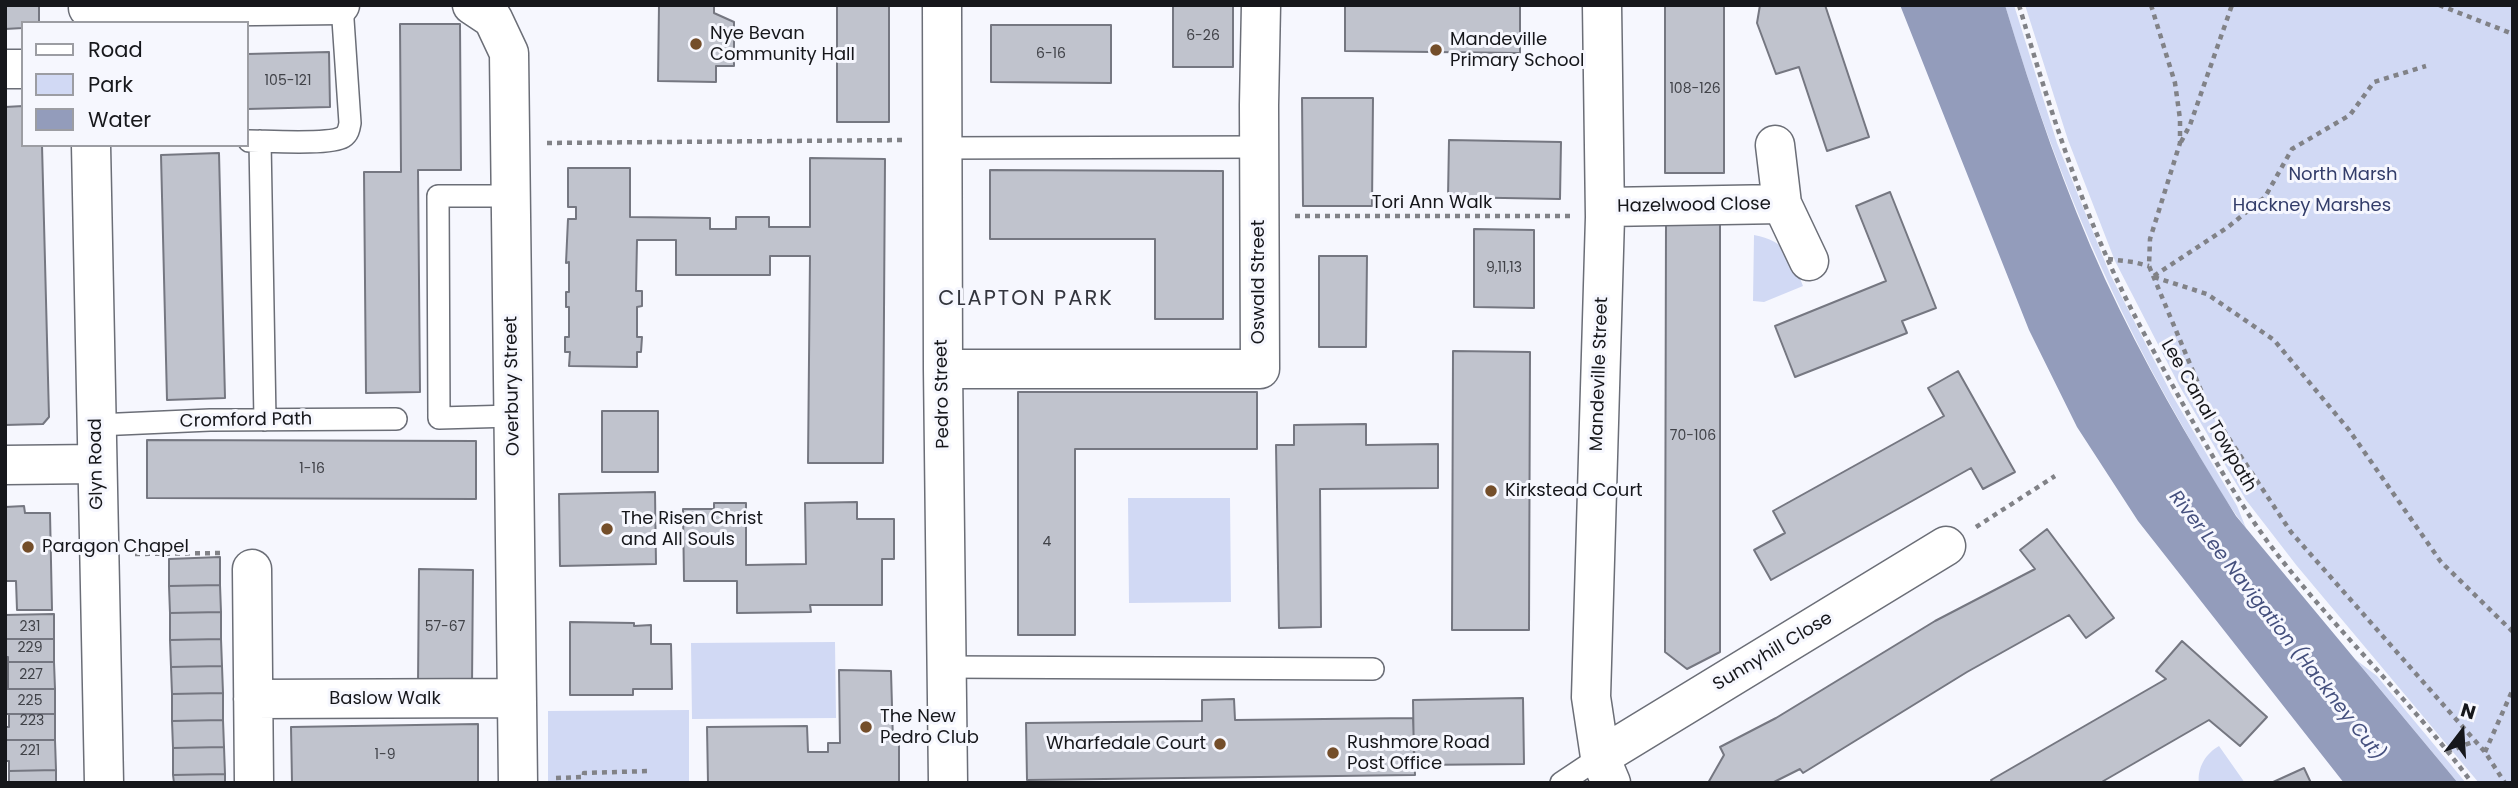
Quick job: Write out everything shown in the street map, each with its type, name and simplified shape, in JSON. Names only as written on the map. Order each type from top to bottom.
[{"type":"street","points":[[88,12],[341,5]]},
{"type":"street","name":"Overbury Street","points":[[472,5],[493,19],[509,53],[517,698],[533,780]]},
{"type":"street","name":"Pedro Street","points":[[942,5],[948,783]]},
{"type":"street","name":"Oswald Street","points":[[943,369],[1259,369],[1261,5]]},
{"type":"street","name":"Mandeville Street","points":[[1602,5],[1605,212],[1591,697],[1605,770]]},
{"type":"street","name":"Hazelwood Close","points":[[1776,145],[1782,204],[1809,261]]},
{"type":"street","name":"Glyn Road","points":[[91,147],[104,783]]},
{"type":"street","name":"Hazelwood Close","points":[[1605,212],[1782,204]]},
{"type":"street","points":[[5,464],[97,464]]},
{"type":"street","name":"Sunnyhill Close","points":[[1605,770],[1946,547]]},
{"type":"street","points":[[239,561],[253,699],[254,783]]},
{"type":"street","name":"Baslow Walk","points":[[253,699],[517,698]]},
{"type":"lane","points":[[265,420],[253,141],[328,141],[342,138],[348,133],[351,123],[341,5]]},
{"type":"lane","points":[[942,144],[1259,147]]},
{"type":"lane","points":[[512,196],[438,196],[439,418],[513,416]]},
{"type":"lane","name":"Cromford Path","points":[[97,425],[396,419]]},
{"type":"lane","points":[[946,667],[1373,669]]},
{"type":"lane","points":[[1561,783],[1605,770]]},
{"type":"path","name":"Lee Canal Towpath","points":[[2019,5],[2063,141],[2108,260],[2186,410],[2235,493],[2263,534],[2472,783]]},
{"type":"path","points":[[2151,5],[2175,83],[2180,143]]},
{"type":"path","points":[[2232,5],[2190,125],[2180,143],[2150,239],[2149,266],[2208,407],[2291,532],[2485,752],[2505,783]]},
{"type":"path","points":[[2439,5],[2513,34]]},
{"type":"path","points":[[2153,277],[2228,227],[2265,197],[2292,149],[2350,115],[2374,82],[2426,66]]},
{"type":"path","points":[[511,144],[942,144]]},
{"type":"path","name":"Tori Ann Walk","points":[[1259,216],[1605,212]]},
{"type":"path","points":[[2108,260],[2149,266]]},
{"type":"path","points":[[2153,277],[2207,294],[2274,340],[2349,430],[2441,562],[2513,632]]},
{"type":"path","points":[[1946,547],[2055,476]]},
{"type":"path","points":[[99,555],[239,561]]},
{"type":"path","points":[[2485,752],[2513,689]]},
{"type":"path","points":[[2448,752],[2475,741]]},
{"type":"path","points":[[533,780],[584,777],[584,773],[651,771]]},
{"type":"green space","points":[[2005,5],[2014,5],[2057,143],[2110,274],[2171,393],[2237,506],[2246,528],[2219,489],[2179,420],[2102,269],[2059,165]]},
{"type":"green space","name":"North Marsh","points":[[2025,5],[2513,5],[2513,783],[2479,783],[2297,566],[2246,500],[2180,387],[2115,261],[2068,140]]},
{"type":"green space","points":[[1754,235],[1774,242],[1787,252],[1803,286],[1764,302],[1753,301]]},
{"type":"green space","points":[[1128,498],[1230,498],[1231,602],[1129,603]]},
{"type":"green space","points":[[835,642],[836,718],[692,719],[691,643]]},
{"type":"green space","points":[[2355,659],[2377,676],[2466,783],[2458,783]]},
{"type":"green space","points":[[689,710],[689,783],[548,783],[548,711]]},
{"type":"green space","points":[[2219,746],[2245,783],[2199,783],[2203,762]]},
{"type":"water","name":"River Lee Navigation (Hackney Cut)","points":[[1900,5],[2005,5],[2050,144],[2090,246],[2150,370],[2183,429],[2236,516],[2458,783],[2344,783],[2138,521],[2077,427],[2029,330]]},
{"type":"building","points":[[5,5],[39,5],[39,21],[21,21],[21,28],[5,29]]},
{"type":"building","name":"Nye Bevan Community Hall","points":[[659,5],[714,5],[714,13],[734,22],[734,66],[716,66],[716,82],[658,81]]},
{"type":"building","points":[[837,5],[889,5],[889,122],[837,122]]},
{"type":"building","points":[[1173,5],[1233,5],[1233,67],[1173,67]]},
{"type":"building","points":[[1345,5],[1520,5],[1520,53],[1345,51]]},
{"type":"building","points":[[1665,5],[1724,5],[1724,173],[1665,173]]},
{"type":"building","points":[[1760,5],[1825,5],[1869,137],[1827,151],[1799,67],[1776,74],[1757,23]]},
{"type":"building","points":[[400,24],[460,24],[461,170],[418,170],[420,392],[366,393],[364,172],[401,172]]},
{"type":"building","points":[[991,25],[1111,25],[1111,83],[991,82]]},
{"type":"building","points":[[329,52],[330,107],[248,109],[248,54]]},
{"type":"building","points":[[1302,98],[1373,98],[1372,206],[1303,206]]},
{"type":"building","points":[[21,106],[21,147],[42,147],[49,417],[43,424],[5,425],[5,107]]},
{"type":"building","points":[[1449,140],[1561,142],[1560,199],[1448,197]]},
{"type":"building","points":[[219,153],[225,398],[167,400],[161,155]]},
{"type":"building","points":[[810,158],[885,159],[883,463],[808,463],[810,256],[770,256],[770,275],[676,275],[676,240],[637,240],[636,291],[642,291],[642,306],[637,307],[637,337],[642,337],[641,352],[637,352],[637,367],[569,366],[570,352],[565,352],[565,337],[569,337],[566,292],[569,292],[569,262],[566,263],[568,219],[576,219],[576,207],[568,207],[568,168],[630,168],[630,217],[710,218],[710,229],[736,229],[736,217],[769,217],[769,227],[810,227]]},
{"type":"building","points":[[990,170],[1223,171],[1223,319],[1155,319],[1155,239],[990,239]]},
{"type":"building","points":[[1890,192],[1936,308],[1902,321],[1907,333],[1795,377],[1775,326],[1886,281],[1856,206]]},
{"type":"building","points":[[1666,219],[1720,219],[1720,652],[1687,669],[1665,652]]},
{"type":"building","points":[[1474,229],[1534,230],[1534,308],[1474,307]]},
{"type":"building","points":[[1319,256],[1367,256],[1366,347],[1319,347]]},
{"type":"building","name":"Kirkstead Court","points":[[1453,351],[1530,352],[1529,630],[1452,630]]},
{"type":"building","points":[[1958,371],[2015,472],[1983,489],[1971,468],[1771,580],[1754,550],[1785,533],[1773,511],[1944,416],[1928,388]]},
{"type":"building","points":[[1018,392],[1257,392],[1257,449],[1075,449],[1075,635],[1018,635]]},
{"type":"building","points":[[602,411],[658,411],[658,472],[602,472]]},
{"type":"building","points":[[1366,424],[1366,445],[1438,444],[1438,488],[1320,489],[1321,627],[1279,628],[1276,445],[1294,445],[1294,425]]},
{"type":"building","points":[[147,440],[476,441],[476,499],[147,498]]},
{"type":"building","name":"The Risen Christ and All Souls","points":[[655,492],[656,564],[560,566],[559,494]]},
{"type":"building","points":[[857,502],[857,519],[894,519],[894,559],[882,559],[882,605],[810,605],[811,612],[737,613],[737,581],[684,581],[683,509],[714,509],[714,503],[746,503],[746,565],[806,564],[805,503]]},
{"type":"building","name":"Paragon Chapel","points":[[24,506],[25,513],[50,513],[52,610],[17,610],[16,581],[5,581],[5,507]]},
{"type":"building","points":[[2047,529],[2114,618],[2086,638],[2069,615],[1967,672],[1803,773],[1800,769],[1772,783],[1708,783],[1724,755],[1720,747],[1776,718],[1935,621],[2035,569],[2020,550]]},
{"type":"building","points":[[220,557],[220,585],[169,586],[169,559]]},
{"type":"building","points":[[419,569],[473,570],[472,685],[418,684]]},
{"type":"building","points":[[220,585],[221,612],[170,613],[169,586]]},
{"type":"building","points":[[221,612],[221,639],[170,640],[170,613]]},
{"type":"building","points":[[54,614],[54,639],[5,639],[5,615]]},
{"type":"building","points":[[570,622],[651,625],[651,644],[671,644],[672,689],[633,689],[633,695],[570,695]]},
{"type":"building","points":[[5,639],[54,639],[54,662],[8,662],[8,657],[5,657]]},
{"type":"building","points":[[221,639],[222,666],[171,667],[170,640]]},
{"type":"building","points":[[2182,641],[2267,717],[2240,746],[2209,720],[2100,783],[1993,783],[1991,780],[2166,679],[2156,671]]},
{"type":"building","points":[[8,662],[54,662],[55,689],[8,689]]},
{"type":"building","points":[[222,666],[223,693],[172,694],[171,667]]},
{"type":"building","name":"The New Pedro Club","points":[[839,670],[891,671],[893,742],[899,743],[899,783],[708,783],[707,727],[807,726],[808,752],[828,752],[828,743],[840,743]]},
{"type":"building","points":[[5,689],[55,689],[55,714],[5,714]]},
{"type":"building","points":[[223,693],[223,720],[172,721],[172,694]]},
{"type":"building","points":[[1523,698],[1524,764],[1414,765],[1413,700]]},
{"type":"building","name":"Wharfedale Court","points":[[1234,699],[1235,720],[1413,718],[1415,775],[1027,780],[1026,723],[1202,721],[1202,700]]},
{"type":"building","points":[[9,714],[55,714],[55,740],[5,740]]},
{"type":"building","points":[[223,720],[224,747],[173,748],[172,721]]},
{"type":"building","points":[[478,724],[478,783],[292,783],[291,727]]},
{"type":"building","points":[[5,740],[55,740],[56,770],[9,771],[9,761],[5,761]]},
{"type":"building","points":[[224,747],[225,774],[173,775],[173,748]]},
{"type":"building","points":[[2304,768],[2311,783],[2271,783]]},
{"type":"building","points":[[56,770],[56,783],[9,783],[9,771]]},
{"type":"building","points":[[225,774],[225,783],[174,783],[173,775]]},
{"type":"place","name":"Nye Bevan Community Hall","points":[[696,44]]},
{"type":"place","name":"Mandeville Primary School","points":[[1436,50]]},
{"type":"place","name":"Kirkstead Court","points":[[1491,491]]},
{"type":"place","name":"The Risen Christ and All Souls","points":[[607,529]]},
{"type":"place","name":"Paragon Chapel","points":[[28,547]]},
{"type":"place","name":"The New Pedro Club","points":[[866,727]]},
{"type":"place","name":"Wharfedale Court","points":[[1220,744]]},
{"type":"place","name":"Rushmore Road Post Office","points":[[1333,753]]},
{"type":"district","name":"CLAPTON PARK","points":[[1026,300]]},
{"type":"park label","name":"Hackney Marshes","points":[[2312,206]]}]
